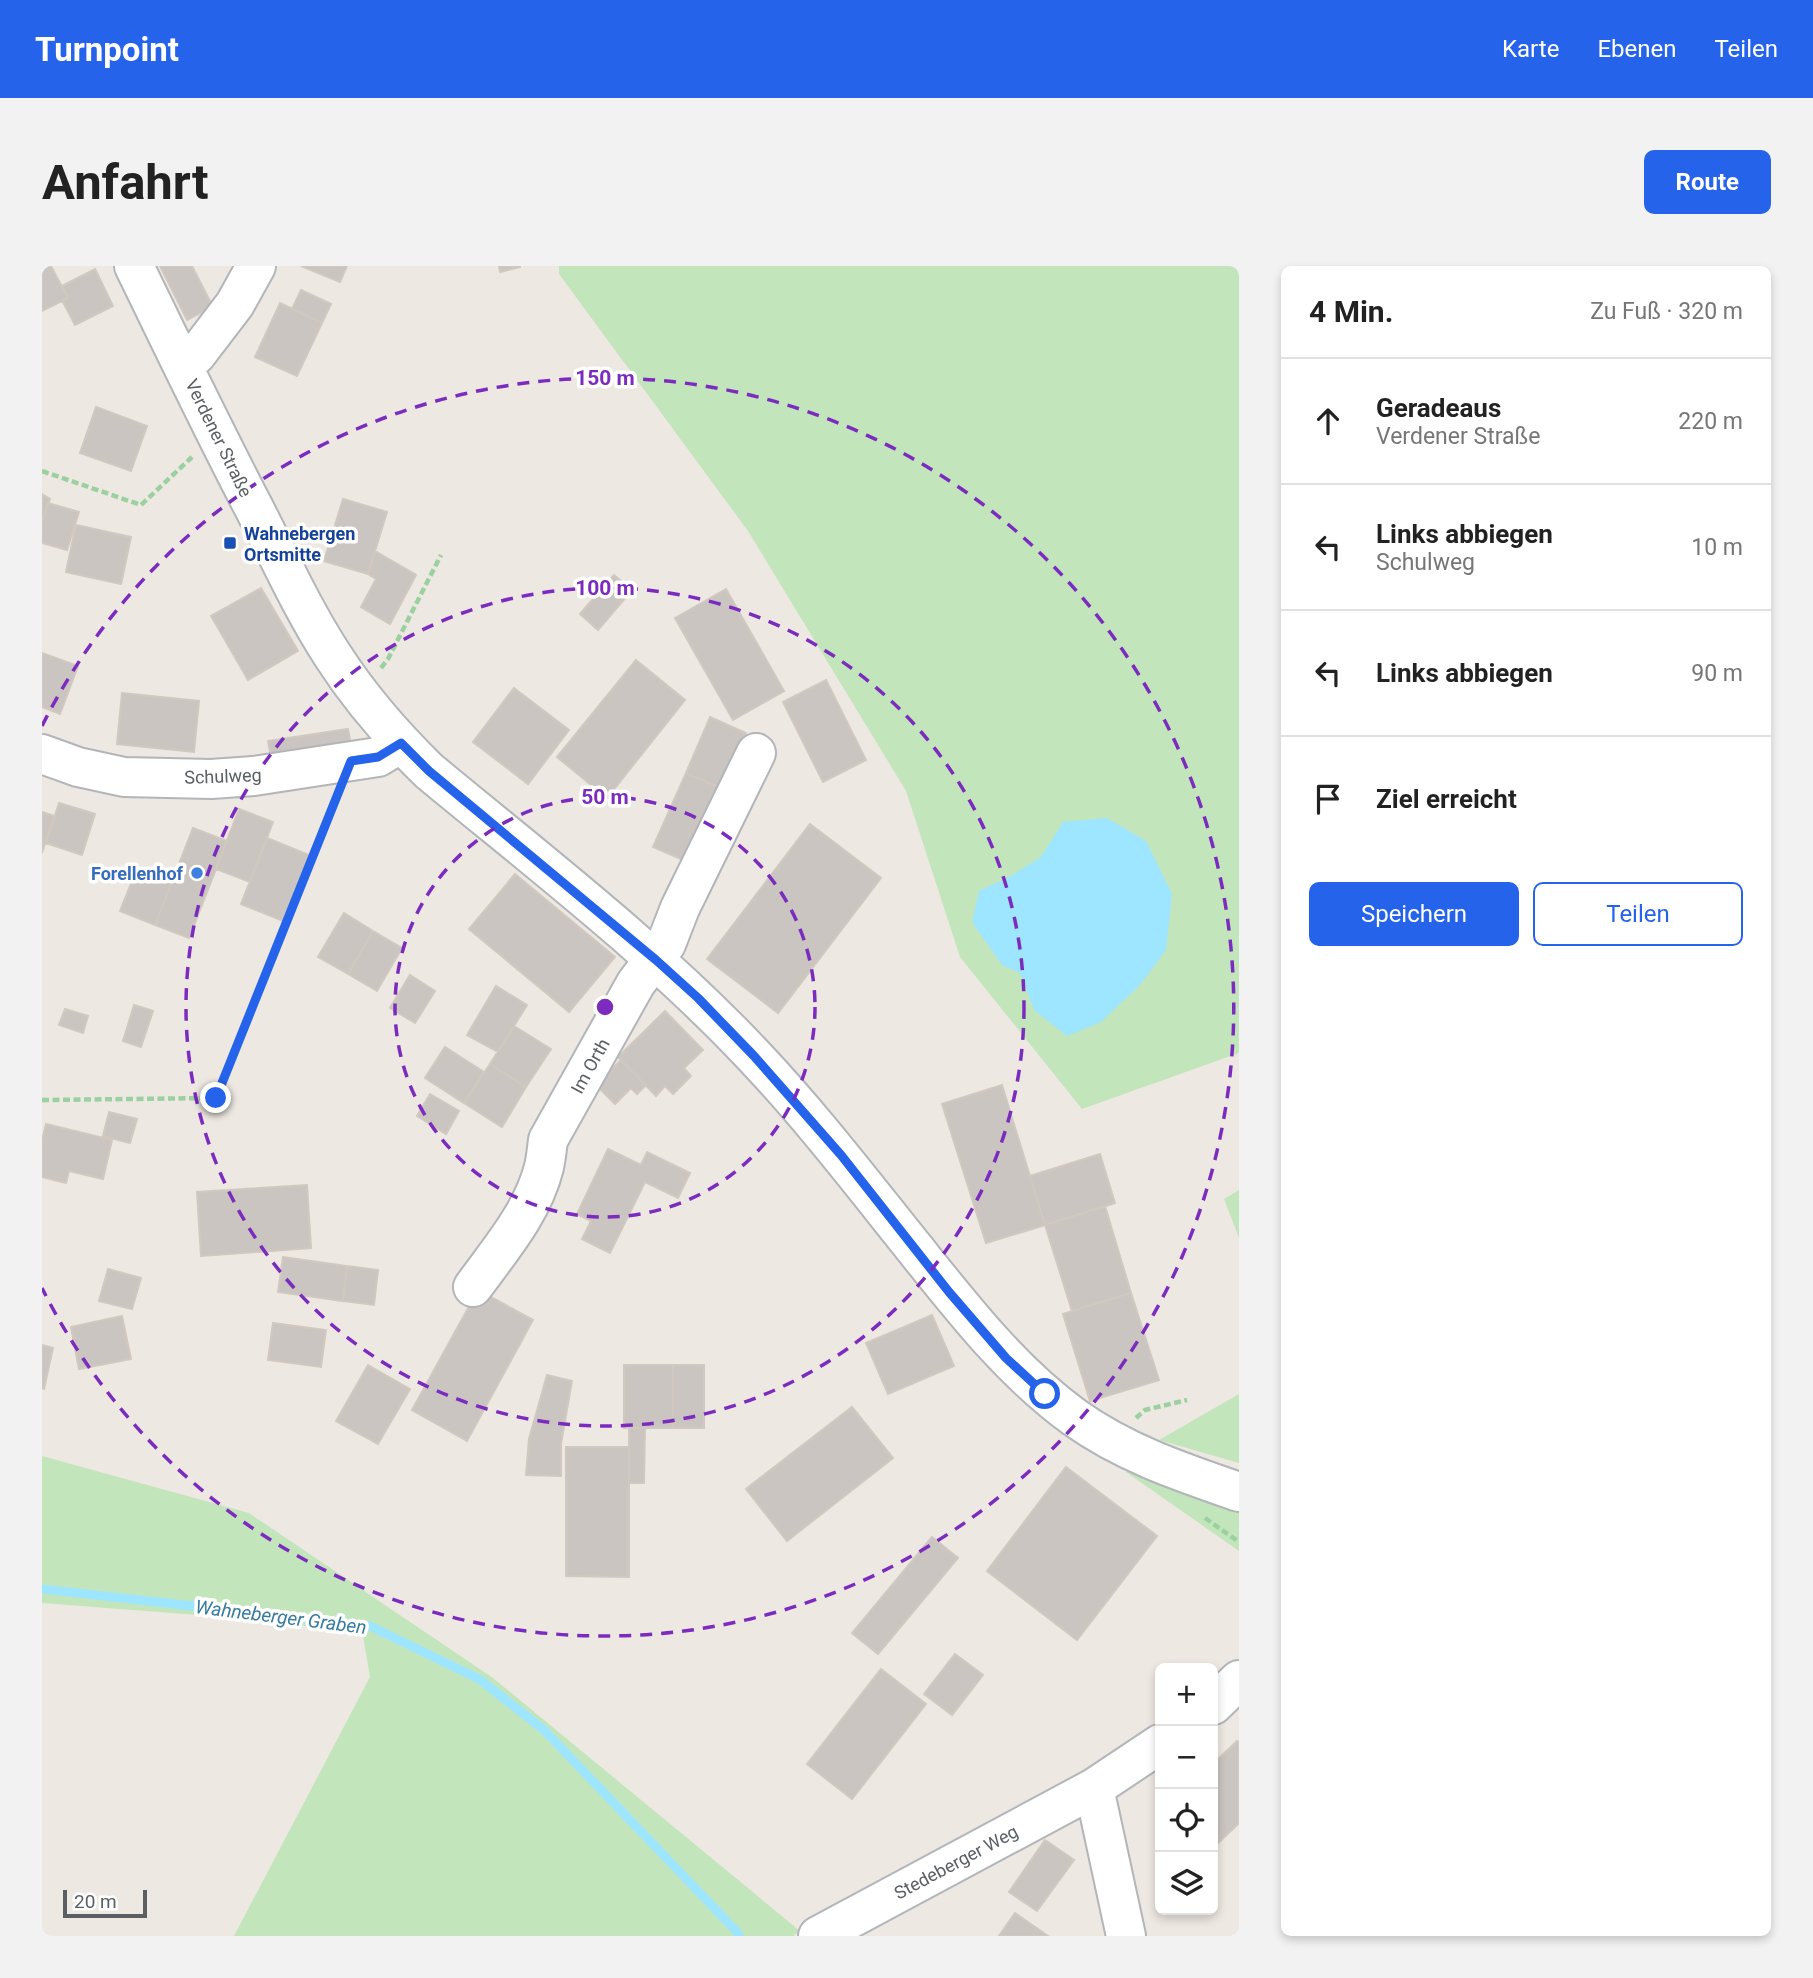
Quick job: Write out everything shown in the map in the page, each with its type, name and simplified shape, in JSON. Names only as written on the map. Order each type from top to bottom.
[{"type":"street","name":"Verdener Straße","points":[[134,266],[304,608],[365,701],[401,743],[429,771],[698,998],[754,1056],[841,1155],[949,1292],[1006,1358],[1045,1394],[1118,1445],[1170,1468],[1239,1492]]},
{"type":"street","points":[[181,362],[196,355],[235,304],[256,266]]},
{"type":"street","name":"Schulweg","points":[[42,754],[78,767],[124,777],[211,779],[254,776],[378,757],[401,743]]},
{"type":"street","name":"Im Orth","points":[[473,1287],[525,1211],[544,1168],[548,1140],[636,983],[666,944],[680,908],[755,753]]},
{"type":"street","points":[[1218,1700],[1239,1681]]},
{"type":"street","name":"Stedeberger Weg","points":[[818,1936],[1094,1788],[1155,1747]]},
{"type":"street","points":[[1094,1788],[1126,1936]]},
{"type":"path","points":[[42,471],[141,505],[216,435]]},
{"type":"path","points":[[380,669],[441,555]]},
{"type":"path","points":[[42,1100],[216,1098],[351,761]]},
{"type":"path","points":[[1131,1425],[1145,1410],[1187,1399]]},
{"type":"green space","points":[[559,266],[1239,266],[1239,1053],[1082,1109],[960,957],[906,791],[748,531],[559,274]]},
{"type":"green space","points":[[1239,1190],[1239,1238],[1224,1199]]},
{"type":"green space","points":[[1239,1394],[1239,1463],[1159,1440]]},
{"type":"green space","points":[[42,1456],[249,1513],[493,1678],[800,1931],[793,1936],[234,1936],[370,1677],[363,1636],[275,1621],[42,1603]]},
{"type":"green space","points":[[1135,1463],[1239,1504],[1239,1551],[1126,1472]]},
{"type":"water","points":[[1107,818],[1146,841],[1172,894],[1166,950],[1140,985],[1101,1022],[1067,1036],[1034,1010],[1020,973],[1002,965],[972,922],[979,891],[1011,876],[1041,857],[1063,822]]},
{"type":"building","points":[[42,266],[51,266],[68,298],[42,311]]},
{"type":"building","points":[[160,266],[192,266],[213,307],[187,320]]},
{"type":"building","points":[[301,266],[347,266],[340,282]]},
{"type":"building","points":[[499,266],[520,266],[520,267],[500,272]]},
{"type":"building","points":[[95,269],[113,306],[75,325],[62,300],[68,298],[62,286]]},
{"type":"building","points":[[301,290],[331,304],[322,323],[292,309]]},
{"type":"building","points":[[280,303],[322,323],[297,376],[255,357]]},
{"type":"building","points":[[96,407],[147,426],[131,471],[80,453]]},
{"type":"building","points":[[42,494],[50,499],[42,522]]},
{"type":"building","points":[[343,499],[387,512],[368,574],[324,561]]},
{"type":"building","points":[[48,503],[79,512],[67,550],[42,543],[42,522]]},
{"type":"building","points":[[76,525],[131,537],[121,584],[66,572]]},
{"type":"building","points":[[375,551],[416,575],[390,624],[361,607],[376,579],[368,574]]},
{"type":"building","points":[[614,575],[632,590],[598,630],[580,614]]},
{"type":"building","points":[[261,588],[298,651],[248,680],[211,616]]},
{"type":"building","points":[[726,589],[784,691],[733,720],[675,618]]},
{"type":"building","points":[[42,653],[78,666],[60,714],[42,707]]},
{"type":"building","points":[[636,660],[685,700],[607,798],[557,757]]},
{"type":"building","points":[[826,680],[866,760],[823,782],[783,702]]},
{"type":"building","points":[[514,688],[569,730],[528,784],[473,742]]},
{"type":"building","points":[[122,693],[199,701],[194,752],[117,744]]},
{"type":"building","points":[[710,717],[746,733],[722,789],[686,773]]},
{"type":"building","points":[[348,729],[352,750],[272,763],[268,741]]},
{"type":"building","points":[[686,773],[722,789],[690,863],[653,847]]},
{"type":"building","points":[[59,803],[95,814],[82,855],[46,843]]},
{"type":"building","points":[[239,809],[273,822],[250,882],[216,869]]},
{"type":"building","points":[[42,812],[54,816],[42,853]]},
{"type":"building","points":[[810,824],[881,878],[778,1013],[707,959]]},
{"type":"building","points":[[193,828],[227,841],[189,938],[155,925]]},
{"type":"building","points":[[267,838],[309,855],[283,921],[241,904]]},
{"type":"building","points":[[136,871],[171,884],[155,925],[120,911]]},
{"type":"building","points":[[515,874],[615,957],[569,1012],[469,929]]},
{"type":"building","points":[[344,913],[373,931],[348,974],[318,957]]},
{"type":"building","points":[[373,931],[402,948],[377,991],[348,974]]},
{"type":"building","points":[[410,975],[435,991],[415,1023],[390,1008]]},
{"type":"building","points":[[496,986],[527,1005],[498,1052],[467,1035]]},
{"type":"building","points":[[134,1005],[153,1011],[141,1047],[123,1041]]},
{"type":"building","points":[[65,1009],[88,1016],[83,1033],[59,1025]]},
{"type":"building","points":[[665,1011],[703,1050],[684,1068],[691,1076],[673,1094],[665,1086],[656,1096],[618,1057]]},
{"type":"building","points":[[514,1026],[551,1049],[526,1087],[490,1064]]},
{"type":"building","points":[[445,1047],[484,1072],[464,1103],[425,1078]]},
{"type":"building","points":[[621,1060],[646,1085],[637,1094],[631,1088],[615,1104],[596,1085]]},
{"type":"building","points":[[490,1064],[526,1087],[502,1127],[464,1103]]},
{"type":"building","points":[[1002,1085],[1045,1225],[986,1243],[942,1104]]},
{"type":"building","points":[[430,1094],[459,1111],[446,1134],[417,1116]]},
{"type":"building","points":[[109,1112],[137,1119],[130,1143],[103,1136]]},
{"type":"building","points":[[46,1124],[112,1140],[103,1179],[69,1171],[66,1183],[42,1177],[42,1140]]},
{"type":"building","points":[[608,1149],[641,1165],[647,1152],[690,1173],[678,1198],[645,1182],[610,1253],[582,1239],[591,1221],[577,1214]]},
{"type":"building","points":[[1100,1154],[1115,1203],[1045,1225],[1030,1176]]},
{"type":"building","points":[[307,1185],[311,1248],[201,1256],[197,1192]]},
{"type":"building","points":[[1105,1206],[1131,1293],[1072,1311],[1045,1225]]},
{"type":"building","points":[[283,1257],[347,1266],[343,1301],[278,1292]]},
{"type":"building","points":[[347,1266],[378,1270],[374,1305],[343,1301]]},
{"type":"building","points":[[108,1269],[141,1278],[132,1309],[99,1301]]},
{"type":"building","points":[[478,1290],[533,1320],[467,1441],[412,1410]]},
{"type":"building","points":[[1131,1293],[1159,1380],[1090,1401],[1063,1314]]},
{"type":"building","points":[[932,1315],[954,1366],[888,1394],[866,1343]]},
{"type":"building","points":[[122,1316],[131,1359],[79,1369],[71,1327]]},
{"type":"building","points":[[273,1323],[326,1330],[321,1367],[268,1360]]},
{"type":"building","points":[[42,1345],[53,1348],[44,1389],[42,1388]]},
{"type":"building","points":[[368,1365],[410,1389],[378,1444],[336,1421]]},
{"type":"building","points":[[624,1365],[673,1365],[673,1428],[624,1428]]},
{"type":"building","points":[[673,1365],[704,1365],[704,1428],[673,1428]]},
{"type":"building","points":[[547,1375],[572,1381],[561,1444],[561,1476],[526,1475],[529,1439]]},
{"type":"building","points":[[852,1407],[893,1458],[787,1541],[746,1489]]},
{"type":"building","points":[[629,1428],[645,1428],[644,1483],[629,1483]]},
{"type":"building","points":[[566,1447],[629,1447],[629,1577],[566,1576]]},
{"type":"building","points":[[1066,1467],[1157,1536],[1077,1640],[987,1571]]},
{"type":"building","points":[[932,1537],[958,1558],[878,1654],[852,1633]]},
{"type":"building","points":[[955,1654],[983,1675],[952,1715],[924,1694]]},
{"type":"building","points":[[881,1669],[926,1704],[852,1799],[807,1764]]},
{"type":"building","points":[[1239,1742],[1239,1823],[1218,1843],[1218,1789],[1218,1759]]},
{"type":"building","points":[[1045,1840],[1074,1860],[1037,1911],[1009,1892]]},
{"type":"building","points":[[1015,1913],[1048,1936],[999,1936]]},
{"type":"waterway","name":"Wahneberger Graben","points":[[42,1589],[370,1626],[479,1679],[544,1730],[739,1936]]},
{"type":"place","name":"Wahnebergen Ortsmitte","points":[[230,543]]},
{"type":"place","name":"Forellenhof","points":[[197,873]]},
{"type":"route","points":[[216,1098],[351,761],[378,757],[401,743],[429,771],[698,998],[754,1056],[841,1155],[949,1292],[1006,1358],[1045,1394]]}]
